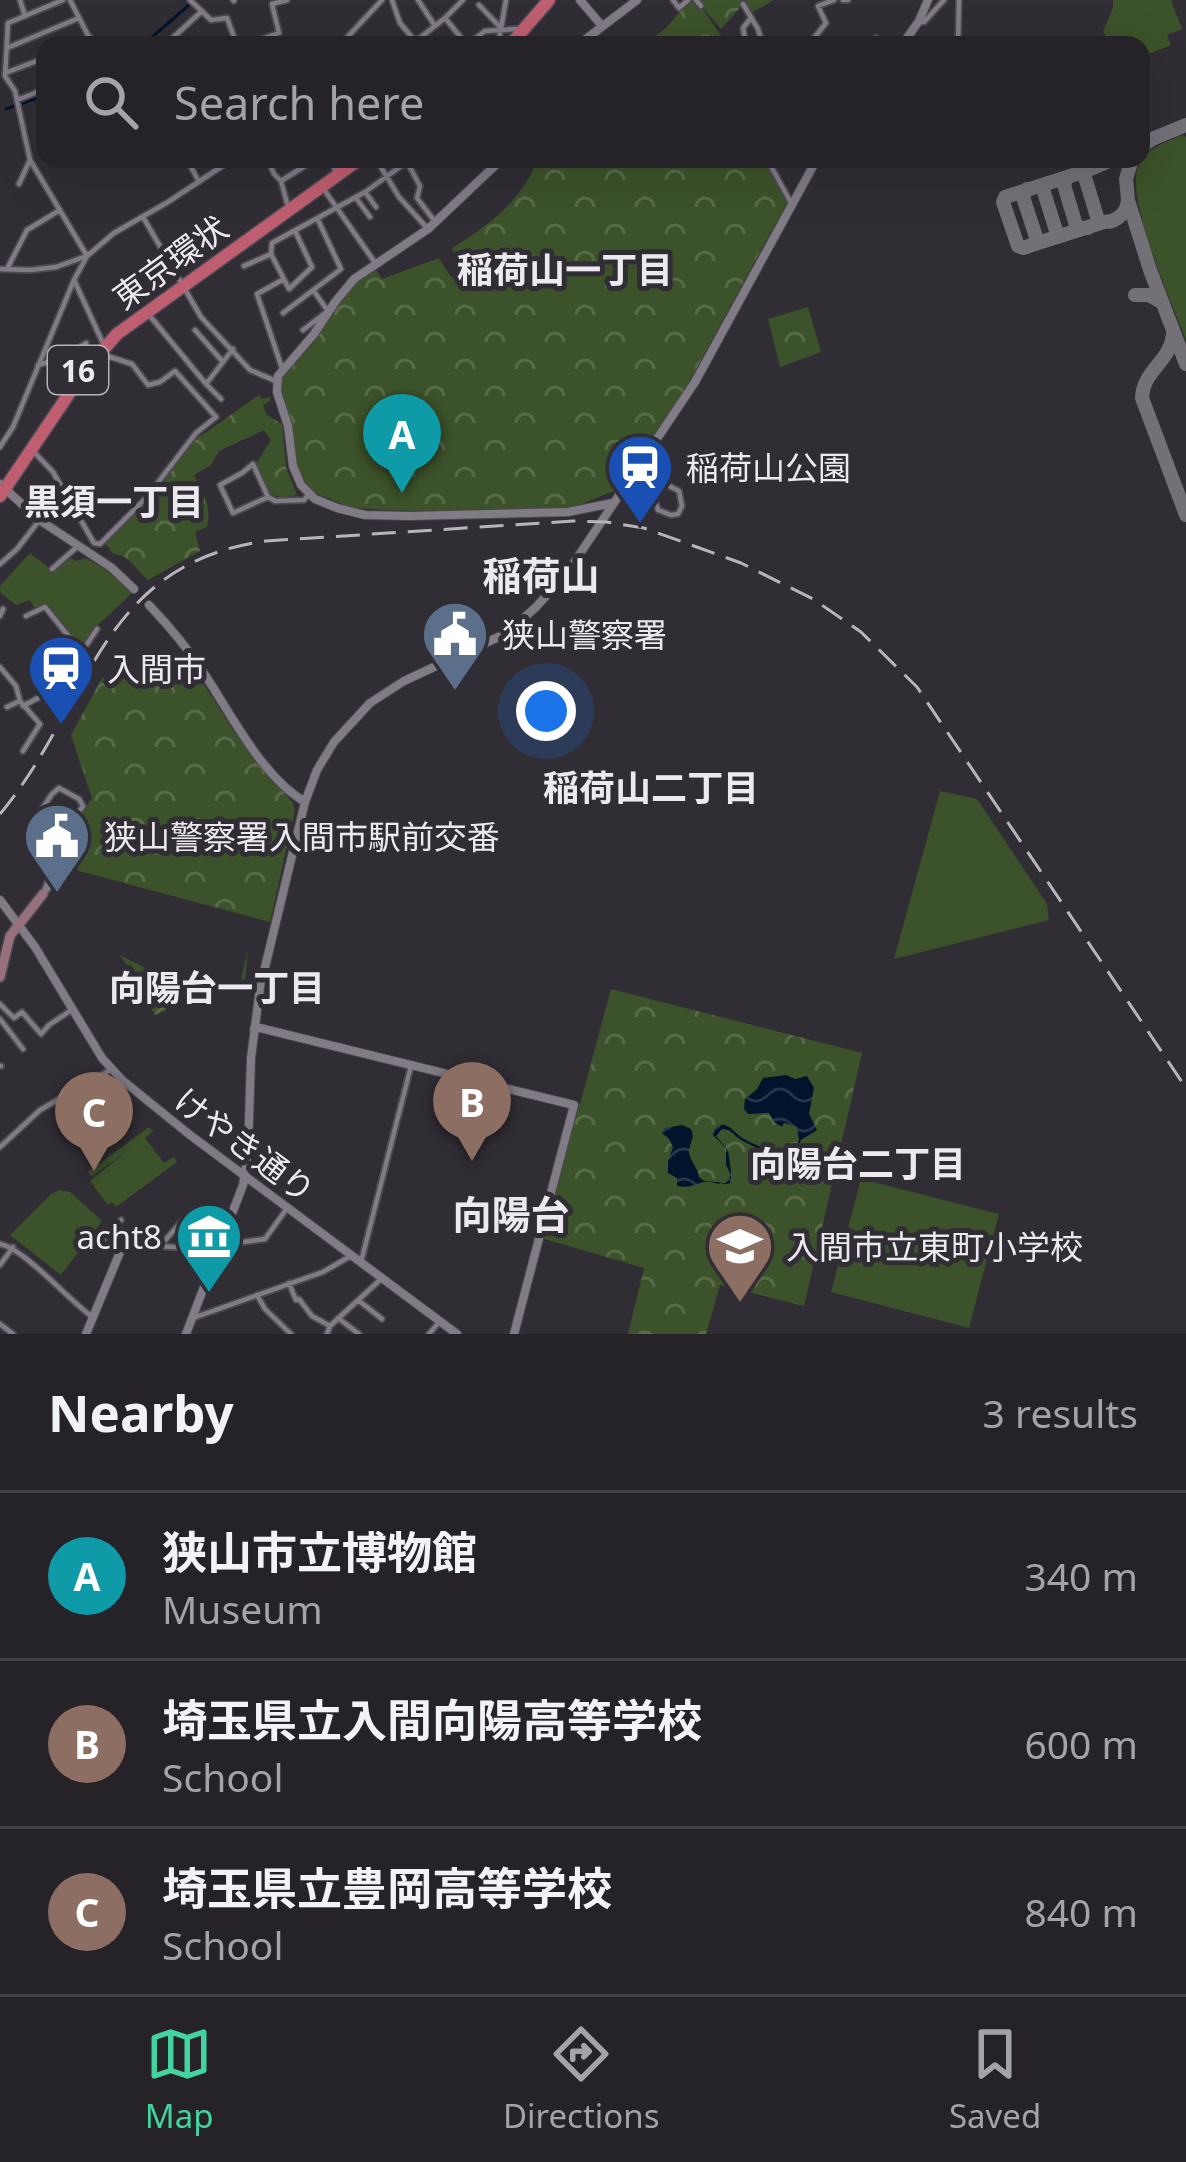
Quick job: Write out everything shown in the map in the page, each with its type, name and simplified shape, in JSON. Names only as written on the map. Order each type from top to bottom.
[{"type":"highway","points":[[506,36],[508,28],[539,0]]},
{"type":"highway","points":[[512,36],[549,0]]},
{"type":"highway","name":"東京環状","points":[[2,490],[100,347],[327,168]]},
{"type":"highway","name":"東京環状","points":[[2,490],[79,368],[143,306],[347,168]]},
{"type":"main road","points":[[0,977],[8,942],[43,894]]},
{"type":"street","points":[[20,0],[25,16]]},
{"type":"street","points":[[87,256],[30,160],[17,100],[5,74],[8,23],[46,3],[66,0],[89,36]]},
{"type":"street","points":[[270,36],[279,33],[272,4],[287,0]]},
{"type":"street","points":[[348,36],[382,0]]},
{"type":"street","points":[[392,0],[409,36]]},
{"type":"street","points":[[418,0],[435,26]]},
{"type":"street","points":[[423,36],[463,0]]},
{"type":"street","points":[[506,0],[508,28]]},
{"type":"street","points":[[580,0],[602,26]]},
{"type":"street","points":[[589,36],[637,0]]},
{"type":"street","points":[[673,0],[680,8],[695,2]]},
{"type":"street","points":[[908,36],[928,0]]},
{"type":"street","points":[[919,21],[924,22],[944,0]]},
{"type":"street","points":[[958,36],[959,0]]},
{"type":"street","points":[[194,1],[211,20],[226,18],[236,36]]},
{"type":"street","points":[[816,36],[826,23],[818,6],[828,1]]},
{"type":"street","points":[[743,4],[760,36]]},
{"type":"street","points":[[479,5],[508,28]]},
{"type":"street","points":[[175,36],[202,11]]},
{"type":"street","points":[[744,36],[743,28],[751,17]]},
{"type":"street","points":[[37,36],[79,18]]},
{"type":"street","points":[[445,19],[459,36]]},
{"type":"street","points":[[479,36],[508,28]]},
{"type":"street","points":[[6,49],[36,36]]},
{"type":"street","points":[[5,74],[36,62]]},
{"type":"street","points":[[17,100],[36,93]]},
{"type":"street","points":[[11,130],[23,124]]},
{"type":"street","points":[[20,184],[30,160]]},
{"type":"street","points":[[193,168],[200,182]]},
{"type":"street","points":[[0,447],[14,427],[87,256],[114,233],[219,168]]},
{"type":"street","points":[[272,168],[287,203]]},
{"type":"street","points":[[281,181],[302,168]]},
{"type":"street","points":[[381,168],[399,197],[432,226]]},
{"type":"street","points":[[295,231],[312,267],[290,289],[272,254],[272,243],[356,198],[398,168]]},
{"type":"street","points":[[411,168],[420,186],[417,198],[432,226]]},
{"type":"street","points":[[493,168],[432,226],[353,279],[283,370],[277,382],[292,466],[309,494],[353,513],[409,517],[568,512],[614,502]]},
{"type":"street","points":[[772,168],[792,204]]},
{"type":"street","points":[[186,1334],[245,1174],[254,1028],[266,958],[316,770],[356,717],[383,693],[507,633],[567,573],[702,370],[812,168]]},
{"type":"street","points":[[321,186],[376,264]]},
{"type":"street","points":[[365,192],[376,207]]},
{"type":"street","points":[[356,198],[370,217]]},
{"type":"street","points":[[4,269],[27,230],[60,210]]},
{"type":"street","points":[[143,218],[201,317],[250,370],[277,382]]},
{"type":"street","points":[[283,313],[341,269],[318,220]]},
{"type":"street","points":[[244,266],[272,254]]},
{"type":"street","points":[[4,269],[41,269],[87,256]]},
{"type":"street","points":[[283,370],[257,294],[284,279]]},
{"type":"street","points":[[31,449],[53,472],[94,543],[100,544],[146,498],[196,433],[216,417],[175,371],[148,385],[132,364],[100,347],[74,280]]},
{"type":"street","points":[[313,290],[328,311]]},
{"type":"street","points":[[146,311],[221,399]]},
{"type":"street","points":[[303,330],[328,311]]},
{"type":"street","points":[[195,330],[223,362]]},
{"type":"street","points":[[38,365],[65,357],[86,343]]},
{"type":"street","points":[[206,384],[233,349]]},
{"type":"street","points":[[268,497],[233,513],[220,485],[253,464],[268,497],[275,501],[304,500],[309,494]]},
{"type":"street","points":[[637,469],[679,491],[682,506],[678,514],[658,510],[650,483],[637,469]]},
{"type":"street","points":[[2,490],[112,568],[134,590]]},
{"type":"street","points":[[0,564],[63,490]]},
{"type":"street","points":[[52,569],[79,546]]},
{"type":"street","points":[[148,605],[188,649],[255,751],[305,802]]},
{"type":"street","points":[[26,616],[45,607],[82,653]]},
{"type":"street","points":[[7,707],[53,690],[53,674],[82,653],[98,629]]},
{"type":"street","points":[[0,667],[40,724],[23,752]]},
{"type":"street","points":[[43,894],[55,866],[48,851],[28,835],[38,812],[59,788],[81,801],[82,808],[58,843]]},
{"type":"street","points":[[38,812],[42,823],[57,835],[62,865],[43,894]]},
{"type":"street","points":[[70,828],[61,828],[59,821],[78,816]]},
{"type":"street","points":[[31,823],[42,823]]},
{"type":"street","name":"けやき通り","points":[[0,900],[112,1070],[457,1334]]},
{"type":"street","points":[[0,1004],[14,1018],[22,1012],[41,1034],[74,1009]]},
{"type":"street","points":[[0,1019],[23,1049]]},
{"type":"street","points":[[254,1028],[574,1105],[514,1334]]},
{"type":"street","points":[[361,1262],[411,1066]]},
{"type":"street","points":[[0,1147],[40,1110],[112,1070]]},
{"type":"street","points":[[121,1220],[100,1244],[220,1247],[265,1239],[288,1207]]},
{"type":"street","points":[[160,1246],[183,1220]]},
{"type":"street","points":[[0,1244],[13,1247],[94,1318]]},
{"type":"street","points":[[86,1334],[127,1245]]},
{"type":"street","points":[[0,1265],[13,1247]]},
{"type":"street","points":[[193,1318],[322,1272],[352,1254]]},
{"type":"street","points":[[290,1283],[296,1300],[329,1330],[382,1277]]},
{"type":"street","points":[[257,1295],[291,1334]]},
{"type":"street","points":[[358,1300],[382,1318]]},
{"type":"street","points":[[338,1318],[359,1334]]},
{"type":"street","points":[[429,1334],[440,1321]]},
{"type":"street","points":[[0,1324],[14,1334]]},
{"type":"green space","points":[[690,0],[774,0],[751,13],[744,3],[721,29],[699,3],[721,36],[655,36]]},
{"type":"green space","points":[[1113,0],[1171,0],[1182,29],[1167,35],[1171,45],[1150,53],[1150,36],[1106,36],[1103,31]]},
{"type":"green space","points":[[1186,137],[1186,340],[1138,202],[1138,168],[1150,168],[1150,152]]},
{"type":"green space","points":[[533,168],[769,168],[787,207],[687,386],[619,489],[571,508],[409,511],[352,508],[311,491],[297,468],[282,379],[366,276],[376,270],[382,279],[439,258],[451,277],[463,269],[452,248],[503,211]]},
{"type":"green space","points":[[808,307],[821,352],[780,367],[768,319]]},
{"type":"green space","points":[[259,395],[269,397],[263,406],[267,415],[282,424],[286,467],[297,495],[283,498],[268,493],[256,464],[271,440],[264,430],[219,451],[211,465],[194,475],[208,513],[207,527],[195,532],[200,551],[148,580],[128,560],[113,554],[105,543],[148,500],[198,434]]},
{"type":"green space","points":[[30,553],[53,571],[71,558],[86,558],[132,593],[96,627],[81,649],[45,606],[35,610],[30,600],[16,605],[0,592],[0,586]]},
{"type":"green space","points":[[102,678],[201,680],[238,737],[293,803],[270,922],[79,871],[68,862],[61,845],[92,798],[71,735]]},
{"type":"green space","points":[[940,791],[977,799],[1047,904],[1049,920],[894,959]]},
{"type":"green space","points":[[248,949],[245,980],[252,990],[149,979],[143,972],[147,982],[169,984],[166,1010],[155,1015],[129,968],[133,966],[120,955],[159,975],[240,984]]},
{"type":"green space","points":[[611,989],[862,1053],[804,1306],[720,1285],[706,1334],[628,1334],[644,1268],[541,1238]]},
{"type":"green space","points":[[149,1127],[153,1131],[145,1138],[164,1163],[174,1157],[177,1162],[116,1207],[112,1202],[108,1205],[90,1181],[127,1151],[92,1176],[88,1172]]},
{"type":"green space","points":[[861,1179],[999,1214],[969,1328],[831,1292]]},
{"type":"green space","points":[[60,1190],[70,1192],[102,1221],[61,1275],[10,1235]]},
{"type":"water","points":[[807,1076],[814,1088],[809,1114],[817,1130],[801,1140],[794,1156],[783,1161],[771,1160],[722,1129],[716,1136],[728,1150],[731,1175],[726,1148],[713,1135],[722,1124],[762,1148],[774,1159],[793,1153],[799,1140],[797,1127],[784,1123],[782,1127],[769,1113],[748,1114],[745,1099],[763,1078]]},
{"type":"water","points":[[682,1125],[691,1129],[689,1153],[704,1181],[726,1183],[731,1175],[730,1183],[677,1186],[677,1178],[668,1173],[673,1147],[662,1133],[665,1128]]},
{"type":"waterway","points":[[153,36],[189,5]]},
{"type":"waterway","points":[[6,109],[36,98]]},
{"type":"taxiway","points":[[1150,140],[1186,125]]},
{"type":"taxiway","points":[[1093,168],[1084,174],[1098,220],[1118,218],[1128,200]]},
{"type":"taxiway","points":[[1129,168],[1128,200],[1186,364]]},
{"type":"taxiway","points":[[1038,243],[1018,246],[1005,197],[1086,171]]},
{"type":"taxiway","points":[[1067,177],[1064,185],[1076,225],[1088,228]]},
{"type":"taxiway","points":[[1047,183],[1043,189],[1058,237]]},
{"type":"taxiway","points":[[1027,189],[1023,197],[1038,243],[1104,222]]},
{"type":"taxiway","points":[[1135,295],[1149,295],[1161,302]]},
{"type":"taxiway","points":[[1173,335],[1142,398],[1186,515]]},
{"type":"railway","points":[[0,814],[31,772],[104,645],[132,609],[166,578],[210,555],[266,541],[573,521],[644,528],[741,563],[813,599],[861,632],[917,687],[1186,1088]]},
{"type":"place","name":"狭山市立博物館","points":[[402,493]]},
{"type":"place","name":"稲荷山公園","points":[[640,526]]},
{"type":"place","name":"狭山警察署","points":[[455,693]]},
{"type":"place","name":"入間市","points":[[61,727]]},
{"type":"place","name":"狭山警察署入間市駅前交番","points":[[57,895]]},
{"type":"place","name":"埼玉県立入間向陽高等学校","points":[[472,1161]]},
{"type":"place","name":"埼玉県立豊岡高等学校","points":[[94,1171]]},
{"type":"place","name":"acht8","points":[[209,1295]]},
{"type":"place","name":"入間市立東町小学校","points":[[740,1305]]},
{"type":"district","name":"稲荷山一丁目","points":[[565,269]]},
{"type":"district","name":"黒須一丁目","points":[[114,501]]},
{"type":"district","name":"稲荷山","points":[[541,574]]},
{"type":"district","name":"稲荷山二丁目","points":[[651,787]]},
{"type":"district","name":"向陽台一丁目","points":[[217,987]]},
{"type":"district","name":"向陽台二丁目","points":[[858,1163]]},
{"type":"district","name":"向陽台","points":[[511,1213]]}]
